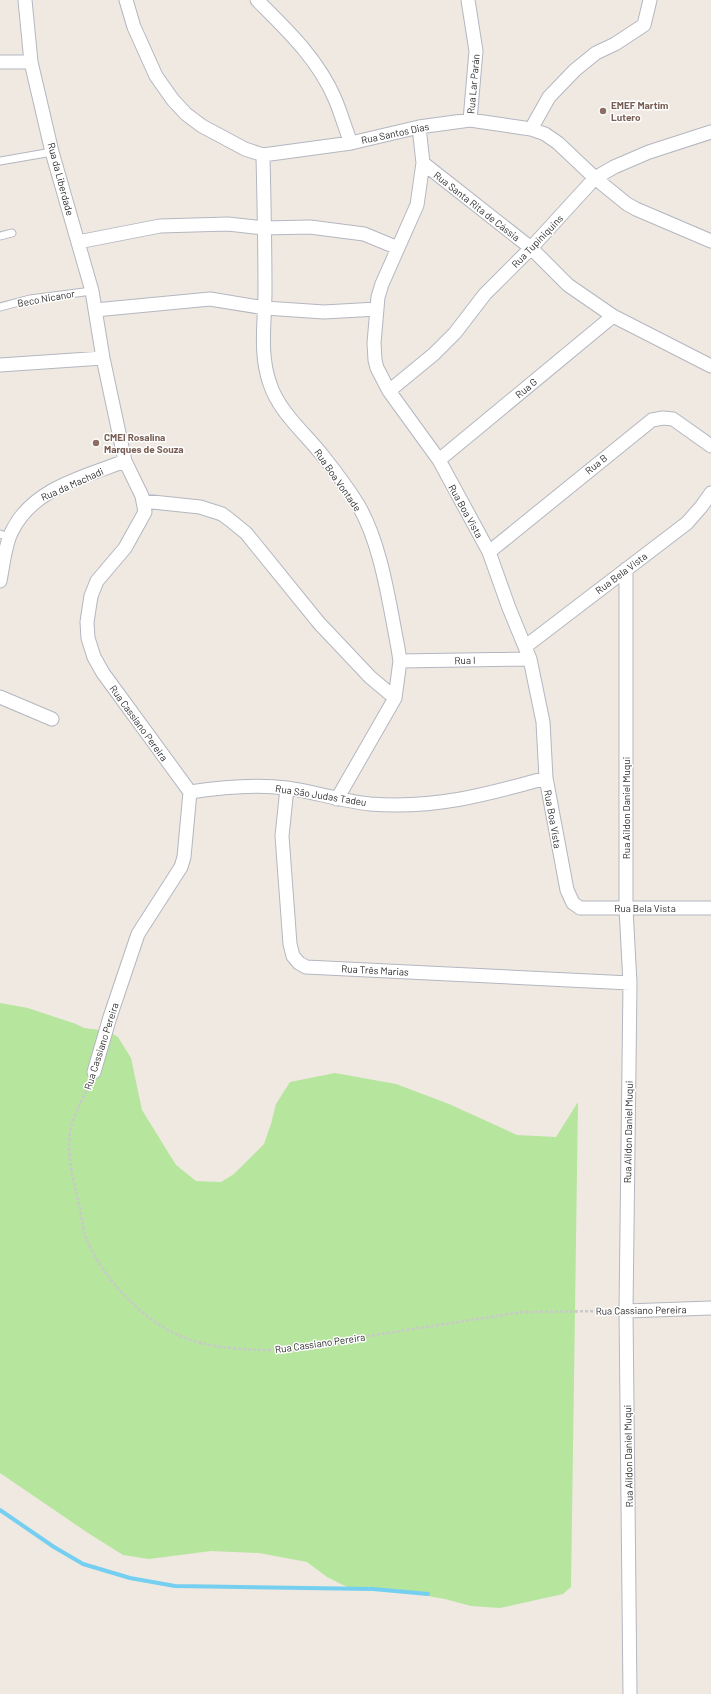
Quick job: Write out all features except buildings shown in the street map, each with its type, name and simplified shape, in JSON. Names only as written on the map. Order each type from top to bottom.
[{"type":"street","name":"Rua da Liberdade","points":[[25,0],[31,62],[52,152],[92,291],[103,358],[125,461]]},
{"type":"street","name":"Rua Santos Dias","points":[[126,0],[134,27],[156,76],[173,100],[186,114],[202,126],[245,149],[264,155],[351,143],[419,128],[470,120],[531,129],[545,134],[555,140],[595,178],[627,204],[711,241]]},
{"type":"street","points":[[257,0],[288,31],[310,57],[335,99],[351,143]]},
{"type":"street","name":"Rua Lar Parán","points":[[468,0],[476,51],[470,120]]},
{"type":"street","points":[[531,129],[549,97],[575,70],[596,54],[615,44],[644,25],[650,0]]},
{"type":"street","points":[[0,62],[31,62]]},
{"type":"street","name":"Rua Boa Vista","points":[[419,128],[423,163],[415,212],[382,284],[377,309],[374,360],[389,391],[439,460],[489,552],[509,608],[526,646],[543,722],[546,778],[563,879],[570,897],[580,908]]},
{"type":"street","name":"Rua Tupiniquins","points":[[389,391],[446,342],[488,290],[531,248],[595,178],[614,167],[649,152],[711,132]]},
{"type":"street","name":"Rua Boa Vontade","points":[[264,155],[265,308],[263,359],[270,385],[276,399],[323,456],[357,503],[374,542],[388,598],[400,661],[395,698],[337,799]]},
{"type":"street","name":"Rua Santa Rita de Cássia","points":[[423,163],[531,248],[568,285],[613,316],[711,366]]},
{"type":"street","points":[[78,242],[160,226],[228,224],[264,228],[310,227],[364,234],[398,248]]},
{"type":"street","points":[[95,310],[210,299],[265,308],[324,312],[377,309]]},
{"type":"street","name":"Rua G","points":[[439,460],[613,316]]},
{"type":"street","points":[[0,365],[103,358]]},
{"type":"street","name":"Rua B","points":[[489,552],[652,420],[664,418],[673,420],[711,446]]},
{"type":"street","points":[[125,461],[143,501],[200,507],[222,514],[246,533],[319,623],[370,677],[395,698]]},
{"type":"street","name":"Rua da Machadi","points":[[0,581],[5,536],[40,497],[67,484],[125,461]]},
{"type":"street","name":"Rua Bela Vista","points":[[526,646],[687,523],[701,508],[711,493]]},
{"type":"street","name":"Rua Cassiano Pereira","points":[[94,1072],[138,934],[182,867],[190,792],[103,673],[94,657],[88,638],[87,622],[94,588],[97,581],[125,548],[145,512],[143,501]]},
{"type":"street","name":"Rua Aildon Daniel Muqui","points":[[626,569],[626,909],[630,983],[626,1311],[630,1694]]},
{"type":"street","name":"Rua I","points":[[400,661],[530,659]]},
{"type":"street","points":[[0,697],[52,719]]},
{"type":"street","name":"Rua São Judas Tadeu","points":[[190,792],[244,785],[287,788],[337,799],[371,804],[429,805],[468,799],[546,778]]},
{"type":"street","name":"Rua Três Marias","points":[[287,788],[282,836],[290,944],[293,956],[299,963],[306,967],[630,983]]},
{"type":"street","name":"Rua Bela Vista","points":[[580,908],[711,908]]},
{"type":"street","name":"Rua Cassiano Pereira","points":[[626,1311],[711,1308]]},
{"type":"lane","points":[[0,161],[52,152]]},
{"type":"lane","points":[[0,236],[12,233]]},
{"type":"lane","name":"Beco Nicanor","points":[[0,308],[30,299],[92,291]]},
{"type":"path","name":"Rua Cassiano Pereira","points":[[94,1072],[71,1127],[70,1138],[74,1182],[84,1233],[95,1257],[111,1281],[145,1315],[177,1335],[208,1345],[244,1350],[280,1350],[522,1312],[626,1311]]},
{"type":"green space","points":[[0,1003],[28,1008],[84,1028],[108,1031],[118,1037],[131,1058],[142,1110],[176,1165],[196,1181],[221,1182],[234,1174],[264,1144],[276,1104],[290,1082],[335,1073],[396,1084],[449,1104],[517,1135],[556,1137],[578,1102],[571,1587],[563,1594],[500,1608],[471,1606],[445,1599],[411,1593],[347,1587],[327,1577],[307,1562],[259,1553],[211,1551],[149,1559],[123,1555],[0,1473]]},
{"type":"waterway","points":[[0,1510],[54,1547],[83,1564],[130,1578],[175,1586],[373,1589],[428,1594]]},
{"type":"place","name":"EMEF Martim Lutero","points":[[603,111]]},
{"type":"place","name":"CMEI Rosalina Marques de Souza","points":[[96,443]]}]
